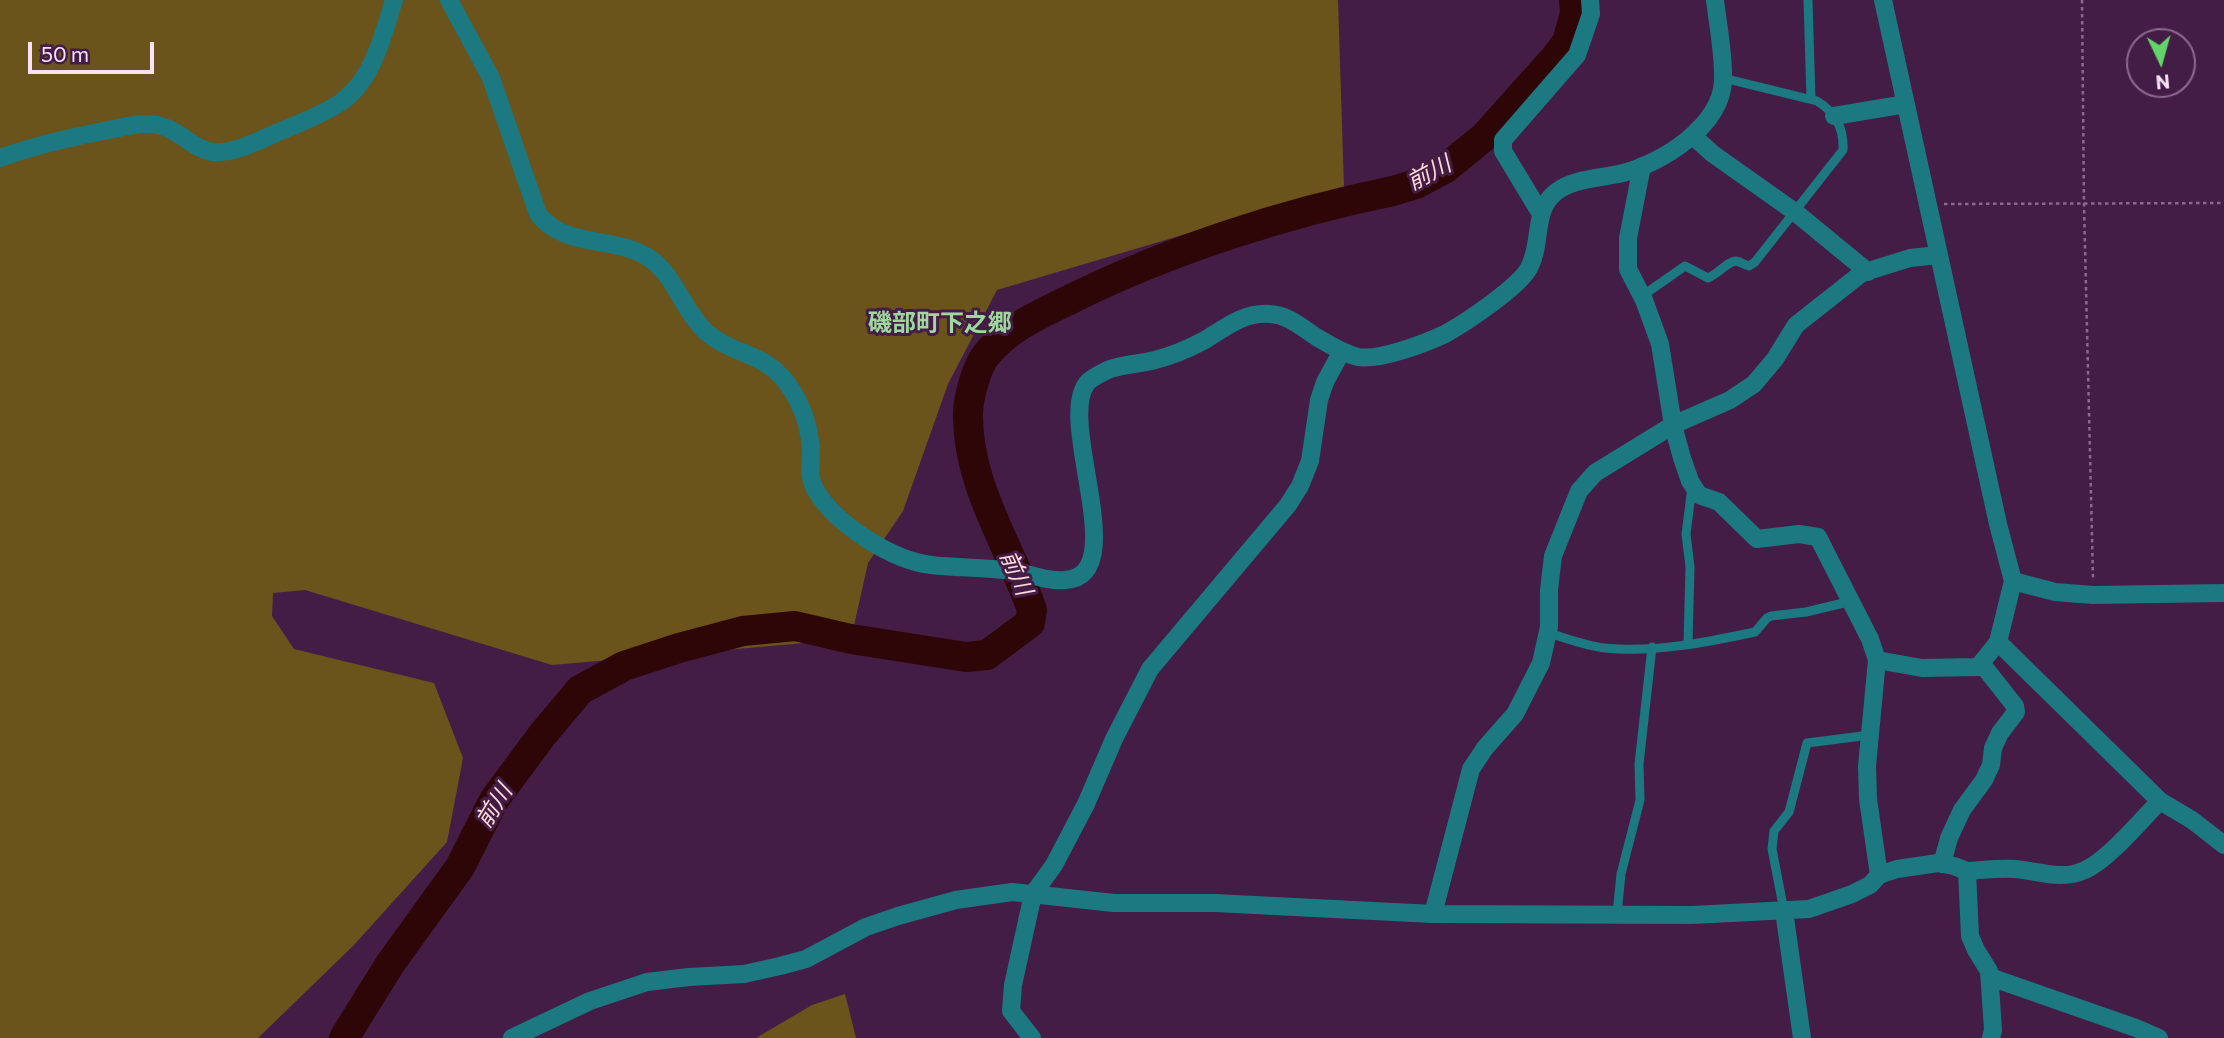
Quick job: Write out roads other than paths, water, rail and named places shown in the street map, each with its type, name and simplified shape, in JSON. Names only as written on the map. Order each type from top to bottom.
[{"type":"street","points":[[0,158],[83,135],[147,124],[177,131],[211,152],[234,149],[254,142],[325,111],[342,102],[355,90],[374,58],[394,0]]},
{"type":"street","points":[[449,0],[491,78],[533,205],[545,223],[568,235],[629,248],[650,258],[664,271],[688,313],[704,330],[717,340],[752,354],[772,366],[790,386],[801,406],[808,428],[810,480],[816,492],[847,524],[884,549],[904,558],[930,565],[1016,571],[1058,581],[1081,576],[1091,561],[1095,544],[1095,526],[1088,495],[1080,418],[1082,395],[1088,381],[1107,370],[1154,360],[1201,342],[1249,315],[1282,316],[1342,351],[1360,357],[1380,356],[1440,336],[1454,328],[1515,285],[1529,268],[1545,201],[1569,184],[1642,166],[1694,137],[1720,97],[1723,78],[1715,0]]},
{"type":"street","points":[[1541,214],[1503,151],[1503,140],[1577,55],[1591,14],[1590,0]]},
{"type":"street","points":[[1877,660],[1923,667],[1978,667],[1998,642],[2013,581],[1994,510],[1883,0]]},
{"type":"street","points":[[1834,116],[1906,104]]},
{"type":"street","points":[[1694,137],[1713,154],[1795,212],[1868,272]]},
{"type":"street","points":[[1642,166],[1628,238],[1628,270],[1642,296],[1660,344],[1674,425],[1682,458],[1693,486],[1699,495],[1719,502],[1757,539],[1799,534],[1818,537],[1871,639],[1877,660],[1867,766],[1868,799],[1879,876]]},
{"type":"street","points":[[1433,914],[1471,769],[1485,748],[1515,714],[1541,663],[1548,632],[1553,556],[1579,491],[1595,473],[1674,425],[1708,411],[1754,384],[1776,359],[1796,325],[1868,272],[1910,258],[1937,255]]},
{"type":"street","points":[[1032,1038],[1011,1011],[1013,985],[1033,894],[1054,864],[1086,804],[1114,738],[1150,669],[1263,535],[1300,486],[1310,461],[1319,400],[1325,382],[1342,351]]},
{"type":"street","points":[[2013,581],[2055,592],[2093,596],[2224,593]]},
{"type":"street","points":[[1998,642],[2160,801],[2224,845]]},
{"type":"street","points":[[1942,864],[1949,838],[1962,810],[1984,780],[2000,733],[2016,712],[2015,706],[1981,663]]},
{"type":"street","points":[[512,1038],[590,1001],[647,982],[744,974],[780,966],[806,959],[866,927],[956,900],[1012,892],[1114,903],[1215,904],[1433,914],[1692,915],[1809,909],[1852,894],[1870,885],[1879,876],[1897,869],[1942,864],[1967,871],[2017,869],[2051,875],[2071,875],[2086,870],[2106,855],[2160,801]]},
{"type":"street","points":[[1967,871],[1970,936],[1990,977],[1993,1030],[1991,1038]]},
{"type":"street","points":[[1784,911],[1802,1038]]},
{"type":"street","points":[[1990,977],[2159,1038]]},
{"type":"lane","points":[[1808,0],[1811,99]]},
{"type":"lane","points":[[1642,296],[1685,265],[1708,278],[1736,261],[1749,266],[1755,262],[1843,150],[1843,136],[1828,107],[1811,99],[1723,78]]},
{"type":"lane","points":[[1688,644],[1690,567],[1686,534],[1693,486]]},
{"type":"lane","points":[[1548,632],[1604,648],[1688,644],[1755,632],[1771,616],[1806,612],[1852,601]]},
{"type":"lane","points":[[1617,914],[1620,874],[1640,800],[1639,764],[1652,647]]},
{"type":"lane","points":[[1784,911],[1772,849],[1774,831],[1789,812],[1807,743],[1870,735]]},
{"type":"waterway","name":"前川","points":[[344,1038],[390,964],[460,867],[494,800],[580,690],[624,666],[743,631],[795,626],[851,639],[966,657],[987,655],[1030,623],[1032,610],[991,515],[974,466],[968,414],[977,374],[987,354],[1005,336],[1026,322],[1148,265],[1270,222],[1416,184],[1446,168],[1485,136],[1567,42],[1575,13],[1574,0]]},
{"type":"district","name":"磯部町下之郷","points":[[940,323]]}]
